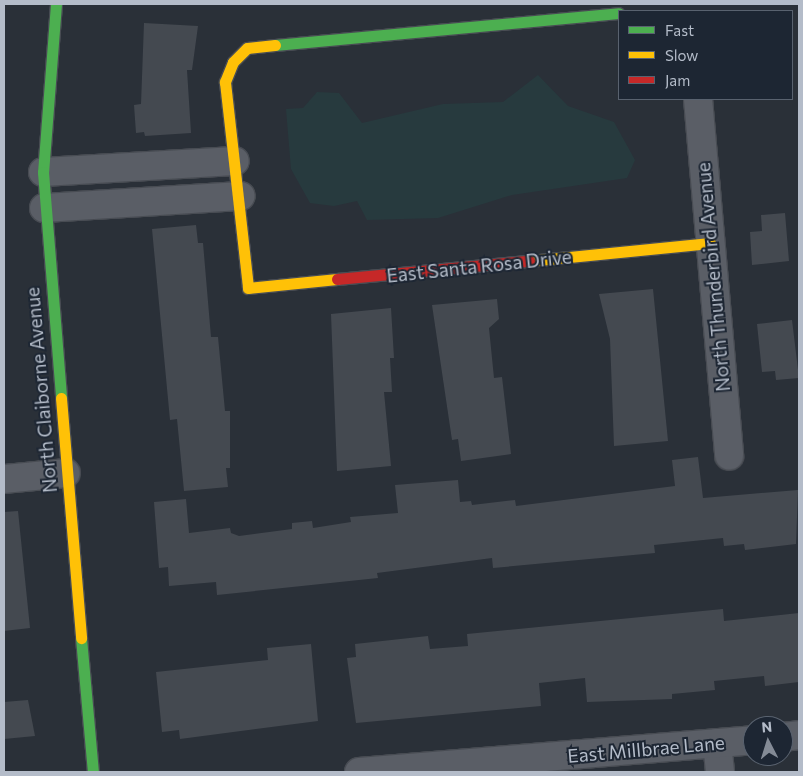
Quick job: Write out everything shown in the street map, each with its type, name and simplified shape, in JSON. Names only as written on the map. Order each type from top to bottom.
[{"type":"street","name":"North Claiborne Avenue","points":[[56,4],[43,172],[44,208],[93,772]]},
{"type":"street","points":[[44,208],[241,196],[225,82],[233,62],[247,48],[618,13]]},
{"type":"street","name":"North Thunderbird Avenue","points":[[698,100],[729,456]]},
{"type":"street","points":[[43,172],[235,161]]},
{"type":"street","name":"East Santa Rosa Drive","points":[[241,196],[248,288],[710,243]]},
{"type":"street","points":[[4,479],[66,473]]},
{"type":"street","name":"East Millbrae Lane","points":[[359,772],[743,741]]},
{"type":"street","points":[[717,743],[720,772]]},
{"type":"green space","points":[[538,75],[568,106],[614,122],[635,160],[627,178],[512,195],[438,218],[367,220],[357,201],[334,206],[310,203],[291,169],[286,109],[303,108],[317,92],[339,93],[362,123],[443,104],[503,102]]},
{"type":"building","points":[[144,23],[198,26],[192,70],[187,70],[191,133],[145,136],[144,132],[136,133],[134,105],[141,104]]},
{"type":"building","points":[[785,213],[789,261],[752,265],[750,232],[762,231],[761,215]]},
{"type":"building","points":[[196,225],[198,243],[203,243],[211,337],[218,337],[225,411],[230,411],[230,468],[226,468],[228,487],[184,491],[177,419],[170,420],[152,229]]},
{"type":"building","points":[[653,289],[668,441],[614,446],[610,339],[599,294]]},
{"type":"building","points":[[497,299],[499,319],[489,328],[494,378],[502,377],[511,454],[461,461],[458,439],[452,440],[432,305]]},
{"type":"building","points":[[391,308],[394,358],[390,358],[392,392],[384,392],[391,466],[337,471],[331,314]]},
{"type":"building","points":[[792,320],[799,378],[776,380],[775,371],[762,372],[757,324]]},
{"type":"building","points":[[698,457],[703,498],[798,490],[796,544],[745,550],[744,544],[724,546],[723,538],[654,545],[655,553],[493,568],[492,558],[377,573],[378,578],[217,595],[216,582],[169,586],[168,567],[159,568],[154,502],[186,499],[189,533],[230,528],[231,533],[239,536],[292,529],[292,523],[312,521],[313,528],[351,522],[350,517],[398,513],[395,485],[458,480],[460,502],[471,501],[472,505],[515,500],[516,506],[675,486],[672,460]]},
{"type":"building","points":[[18,511],[30,628],[4,631],[4,512]]},
{"type":"building","points":[[723,609],[724,621],[799,613],[799,682],[765,686],[764,676],[714,681],[715,690],[672,694],[672,699],[587,702],[585,678],[539,683],[541,706],[356,723],[347,658],[356,657],[355,644],[428,636],[430,649],[468,646],[467,634]]},
{"type":"building","points":[[311,644],[318,721],[180,739],[179,730],[162,732],[156,672],[268,660],[267,648]]},
{"type":"building","points":[[28,700],[35,736],[4,739],[4,702]]},
{"type":"traffic: fast","points":[[56,4],[43,172],[61,398]]},
{"type":"traffic: fast","points":[[275,45],[618,13]]},
{"type":"traffic: fast","points":[[81,638],[93,772]]},
{"type":"traffic: slow","points":[[275,45],[247,48],[233,62],[225,82],[248,288],[337,279]]},
{"type":"traffic: slow","points":[[529,261],[710,243]]},
{"type":"traffic: slow","points":[[61,398],[81,638]]},
{"type":"traffic: jam","points":[[337,279],[529,261]]}]
